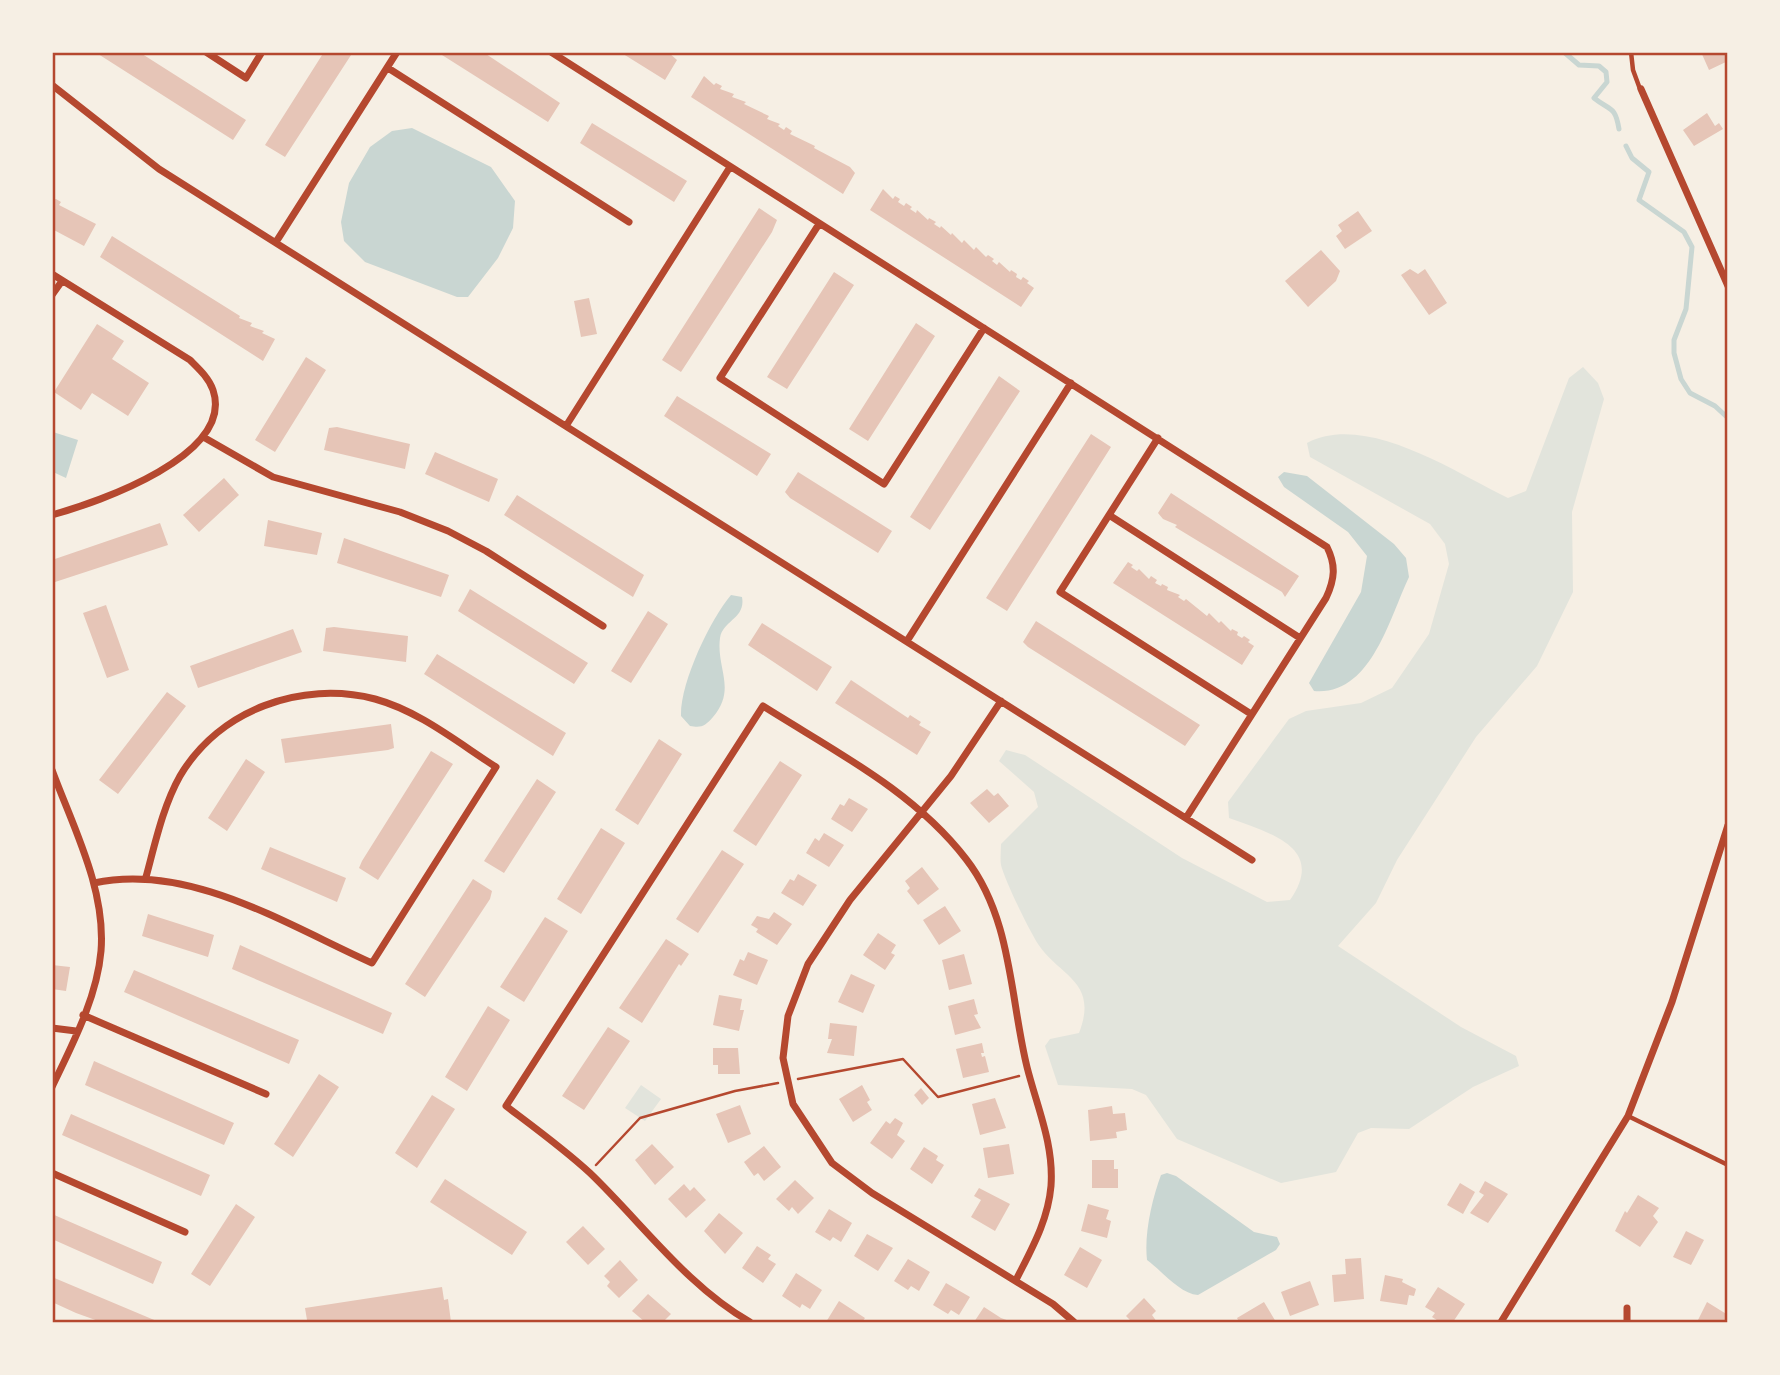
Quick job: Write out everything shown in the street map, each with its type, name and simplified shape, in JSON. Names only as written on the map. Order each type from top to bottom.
[{"type":"street","points":[[206,52],[246,78],[262,52]]},
{"type":"street","points":[[276,242],[397,52]]},
{"type":"street","points":[[551,52],[1327,547],[1333,560],[1332,585],[1186,818]]},
{"type":"street","points":[[388,68],[629,222]]},
{"type":"street","points":[[52,85],[159,169],[1252,860]]},
{"type":"street","points":[[1641,89],[1727,286]]},
{"type":"street","points":[[566,426],[730,167]]},
{"type":"street","points":[[819,224],[720,378],[884,484],[984,328]]},
{"type":"street","points":[[52,274],[190,360],[205,375],[214,390],[215,407],[205,438],[180,458],[122,489],[52,515]]},
{"type":"street","points":[[52,295],[62,281]]},
{"type":"street","points":[[907,641],[1072,383]]},
{"type":"street","points":[[205,438],[254,468],[282,480],[400,512],[448,531],[486,551],[603,626]]},
{"type":"street","points":[[1158,438],[1060,592],[1251,714]]},
{"type":"street","points":[[1109,515],[1300,638]]},
{"type":"street","points":[[94,883],[120,877],[146,877],[209,891],[372,963],[496,767],[419,717],[376,699],[335,694],[261,706],[231,720],[195,753],[179,779],[146,877]]},
{"type":"street","points":[[1001,701],[951,776],[850,900],[808,964],[788,1016],[783,1058],[793,1104],[832,1163],[872,1193],[1016,1280],[1074,1322]]},
{"type":"street","points":[[750,1322],[708,1292],[589,1173],[506,1107],[763,706],[897,791],[968,861],[996,917],[1006,947],[1029,1074],[1048,1138],[1051,1187],[1037,1240],[1016,1280]]},
{"type":"street","points":[[52,770],[94,883],[101,925],[101,951],[97,973],[83,1015],[52,1087]]},
{"type":"street","points":[[1501,1322],[1628,1116],[1672,1002],[1727,825]]},
{"type":"street","points":[[83,1015],[266,1094]]},
{"type":"street","points":[[52,1028],[76,1031]]},
{"type":"street","points":[[52,1172],[185,1232]]},
{"type":"street","points":[[1627,1308],[1627,1322]]},
{"type":"lane","points":[[1632,52],[1633,70],[1641,89]]},
{"type":"lane","points":[[1628,1116],[1727,1165]]},
{"type":"path","points":[[589,1173],[640,1118],[735,1091],[902,1059],[938,1097],[1029,1074]]},
{"type":"shaded area","points":[[412,128],[491,167],[515,201],[513,228],[498,258],[468,297],[457,297],[365,262],[344,241],[341,222],[349,183],[370,147],[392,131]]},
{"type":"shaded area","points":[[1583,367],[1598,383],[1604,399],[1572,512],[1573,592],[1537,666],[1476,737],[1397,860],[1376,903],[1338,946],[1461,1027],[1516,1056],[1519,1066],[1473,1087],[1409,1129],[1371,1128],[1358,1133],[1336,1172],[1281,1183],[1177,1139],[1146,1095],[1132,1089],[1058,1085],[1045,1046],[1050,1039],[1079,1033],[1084,1016],[1084,1002],[1074,981],[1038,944],[1001,865],[1001,844],[1038,807],[1034,792],[999,761],[1006,750],[1025,755],[1182,858],[1267,902],[1290,900],[1300,882],[1302,867],[1298,855],[1276,837],[1229,818],[1228,802],[1289,719],[1306,711],[1361,703],[1392,688],[1429,634],[1449,564],[1445,544],[1430,524],[1310,457],[1307,443],[1330,435],[1356,435],[1382,440],[1436,461],[1508,498],[1526,491],[1569,378]]},
{"type":"shaded area","points":[[53,432],[78,440],[66,478],[53,472]]},
{"type":"shaded area","points":[[1284,472],[1307,476],[1394,544],[1406,558],[1409,577],[1375,652],[1364,668],[1350,681],[1334,689],[1314,691],[1309,683],[1361,592],[1367,556],[1348,532],[1284,487],[1278,477]]},
{"type":"shaded area","points":[[731,595],[742,597],[742,604],[738,615],[725,627],[720,638],[724,697],[708,722],[703,726],[690,726],[681,716],[685,687],[714,620]]},
{"type":"shaded area","points":[[641,1085],[661,1099],[645,1121],[625,1108]]},
{"type":"shaded area","points":[[1167,1173],[1176,1176],[1254,1232],[1277,1237],[1280,1244],[1276,1250],[1198,1295],[1184,1291],[1147,1260],[1152,1206],[1161,1175]]},
{"type":"building","points":[[95,52],[139,52],[246,120],[233,140]]},
{"type":"building","points":[[324,52],[353,52],[285,157],[265,145]]},
{"type":"building","points":[[444,52],[483,52],[560,103],[548,122],[442,55]]},
{"type":"building","points":[[620,52],[668,52],[677,60],[665,80]]},
{"type":"building","points":[[1701,52],[1724,52],[1728,61],[1709,70]]},
{"type":"building","points":[[704,76],[714,85],[716,83],[722,86],[720,89],[734,94],[732,97],[769,116],[767,119],[780,124],[778,126],[784,130],[786,127],[792,131],[790,134],[850,167],[855,173],[843,194],[691,97]]},
{"type":"building","points":[[1707,113],[1715,126],[1719,123],[1723,129],[1694,146],[1683,130]]},
{"type":"building","points":[[592,123],[687,181],[674,202],[580,143]]},
{"type":"building","points":[[883,189],[893,199],[895,196],[900,199],[898,202],[904,206],[906,203],[916,213],[917,210],[928,220],[929,218],[936,222],[934,224],[940,228],[941,226],[951,235],[952,233],[962,243],[964,240],[974,250],[976,247],[986,257],[988,255],[994,259],[992,261],[997,265],[999,262],[1010,272],[1011,270],[1017,274],[1016,277],[1029,281],[1027,283],[1034,288],[1021,307],[870,210]]},
{"type":"building","points":[[52,200],[61,202],[59,205],[96,224],[84,246],[52,229]]},
{"type":"building","points":[[759,208],[777,220],[772,232],[681,372],[662,360]]},
{"type":"building","points":[[1358,211],[1372,231],[1345,249],[1336,236],[1342,231],[1338,225]]},
{"type":"building","points":[[112,236],[240,316],[239,318],[252,323],[250,326],[275,339],[263,361],[100,257]]},
{"type":"building","points":[[1321,250],[1340,271],[1336,281],[1308,307],[1285,281]]},
{"type":"building","points":[[1410,269],[1418,274],[1425,269],[1447,303],[1429,315],[1401,275]]},
{"type":"building","points":[[834,272],[854,285],[787,389],[767,377]]},
{"type":"building","points":[[589,298],[597,334],[581,337],[574,301]]},
{"type":"building","points":[[916,323],[935,336],[868,441],[849,429]]},
{"type":"building","points":[[97,324],[124,341],[112,359],[149,383],[128,416],[92,393],[81,410],[54,392]]},
{"type":"building","points":[[306,357],[326,370],[275,452],[255,440]]},
{"type":"building","points":[[999,376],[1020,391],[930,530],[910,517]]},
{"type":"building","points":[[677,396],[771,454],[757,476],[664,416]]},
{"type":"building","points":[[337,427],[410,444],[405,469],[324,450],[329,428]]},
{"type":"building","points":[[1091,434],[1111,447],[1007,611],[986,598]]},
{"type":"building","points":[[435,452],[498,479],[489,502],[425,474]]},
{"type":"building","points":[[798,472],[892,531],[878,553],[790,498],[785,492]]},
{"type":"building","points":[[224,478],[239,495],[199,532],[183,515]]},
{"type":"building","points":[[1171,493],[1299,576],[1285,597],[1282,592],[1175,527],[1177,525],[1163,519],[1158,513]]},
{"type":"building","points":[[517,495],[644,575],[633,597],[504,515]]},
{"type":"building","points":[[268,520],[322,533],[317,555],[264,546]]},
{"type":"building","points":[[160,523],[168,545],[52,583],[52,560]]},
{"type":"building","points":[[344,538],[449,575],[441,597],[337,563]]},
{"type":"building","points":[[1128,562],[1149,579],[1151,576],[1157,580],[1155,583],[1168,587],[1167,590],[1180,595],[1178,597],[1184,601],[1186,599],[1207,616],[1209,613],[1231,631],[1232,629],[1238,632],[1237,635],[1250,640],[1248,642],[1254,646],[1242,665],[1113,583]]},
{"type":"building","points":[[470,589],[588,663],[574,684],[458,611]]},
{"type":"building","points":[[106,605],[129,670],[107,678],[83,613]]},
{"type":"building","points":[[648,611],[668,624],[631,683],[611,671]]},
{"type":"building","points":[[1036,621],[1200,725],[1185,746],[1028,647],[1023,642]]},
{"type":"building","points":[[762,623],[832,667],[817,691],[748,645]]},
{"type":"building","points":[[326,628],[408,636],[406,662],[323,651]]},
{"type":"building","points":[[293,629],[302,652],[198,688],[190,666]]},
{"type":"building","points":[[437,654],[566,733],[553,756],[424,674]]},
{"type":"building","points":[[851,680],[908,718],[910,715],[921,722],[919,725],[931,732],[917,755],[835,703]]},
{"type":"building","points":[[167,692],[186,706],[118,794],[99,780]]},
{"type":"building","points":[[391,724],[394,748],[285,763],[281,739]]},
{"type":"building","points":[[659,739],[682,754],[638,825],[615,810]]},
{"type":"building","points":[[431,751],[453,764],[378,880],[359,868]]},
{"type":"building","points":[[246,759],[265,772],[227,831],[208,818]]},
{"type":"building","points":[[780,761],[802,775],[756,846],[733,831]]},
{"type":"building","points":[[537,779],[556,792],[504,873],[484,861]]},
{"type":"building","points":[[987,789],[994,796],[998,793],[1009,806],[989,823],[970,803]]},
{"type":"building","points":[[849,798],[868,809],[852,832],[831,819],[840,804],[844,806]]},
{"type":"building","points":[[601,828],[625,843],[581,914],[557,899]]},
{"type":"building","points":[[824,833],[844,845],[829,867],[806,853],[815,838],[819,841]]},
{"type":"building","points":[[270,847],[346,878],[337,902],[261,869]]},
{"type":"building","points":[[722,850],[744,864],[698,933],[676,919]]},
{"type":"building","points":[[922,867],[939,889],[918,905],[907,891],[910,888],[905,881]]},
{"type":"building","points":[[798,874],[817,885],[803,906],[781,893],[790,879],[794,881]]},
{"type":"building","points":[[473,879],[492,891],[490,899],[425,997],[405,984]]},
{"type":"building","points":[[945,906],[961,931],[939,945],[923,920]]},
{"type":"building","points":[[774,912],[792,924],[777,945],[756,932],[758,929],[751,925],[757,916],[769,919]]},
{"type":"building","points":[[148,914],[214,935],[208,957],[142,936]]},
{"type":"building","points":[[545,917],[568,931],[524,1002],[500,987]]},
{"type":"building","points":[[878,933],[896,945],[891,953],[895,955],[885,970],[863,955]]},
{"type":"building","points":[[666,939],[689,954],[681,966],[679,964],[642,1023],[619,1008]]},
{"type":"building","points":[[240,945],[392,1013],[383,1034],[232,969]]},
{"type":"building","points":[[748,952],[768,960],[757,985],[733,975],[740,959],[744,961]]},
{"type":"building","points":[[964,954],[972,984],[949,990],[942,960]]},
{"type":"building","points":[[52,965],[70,967],[66,991],[52,989]]},
{"type":"building","points":[[134,970],[299,1040],[289,1064],[124,992]]},
{"type":"building","points":[[851,974],[875,985],[863,1013],[838,1002]]},
{"type":"building","points":[[719,995],[742,999],[740,1010],[744,1010],[739,1031],[713,1025]]},
{"type":"building","points":[[974,999],[978,1014],[974,1015],[981,1028],[955,1035],[948,1006]]},
{"type":"building","points":[[488,1006],[510,1020],[467,1091],[445,1077]]},
{"type":"building","points":[[830,1023],[857,1026],[854,1056],[827,1053],[832,1039],[828,1039]]},
{"type":"building","points":[[608,1027],[630,1041],[584,1110],[562,1096]]},
{"type":"building","points":[[982,1043],[984,1053],[981,1053],[982,1057],[985,1056],[989,1072],[963,1078],[956,1049]]},
{"type":"building","points":[[713,1048],[738,1048],[740,1074],[718,1074],[718,1065],[713,1065]]},
{"type":"building","points":[[94,1061],[234,1123],[224,1145],[85,1085]]},
{"type":"building","points":[[319,1074],[339,1087],[293,1157],[274,1144]]},
{"type":"building","points":[[862,1085],[872,1110],[853,1122],[839,1099]]},
{"type":"building","points":[[921,1088],[929,1098],[922,1105],[914,1095]]},
{"type":"building","points":[[432,1095],[455,1109],[417,1168],[395,1153]]},
{"type":"building","points":[[995,1098],[1006,1128],[980,1135],[972,1104]]},
{"type":"building","points":[[740,1105],[751,1134],[728,1143],[716,1114]]},
{"type":"building","points":[[1112,1106],[1113,1114],[1125,1113],[1127,1130],[1116,1132],[1117,1138],[1090,1141],[1088,1110]]},
{"type":"building","points":[[71,1114],[210,1175],[201,1196],[62,1135]]},
{"type":"building","points":[[895,1118],[903,1123],[897,1135],[905,1141],[892,1159],[870,1143],[886,1121],[890,1124]]},
{"type":"building","points":[[652,1144],[674,1167],[655,1185],[635,1160]]},
{"type":"building","points":[[1009,1144],[1014,1174],[988,1178],[983,1148]]},
{"type":"building","points":[[764,1146],[781,1167],[764,1181],[758,1173],[754,1176],[744,1162]]},
{"type":"building","points":[[924,1147],[938,1156],[936,1160],[944,1165],[932,1184],[910,1169]]},
{"type":"building","points":[[1092,1160],[1114,1160],[1114,1169],[1118,1169],[1118,1188],[1092,1188]]},
{"type":"building","points":[[445,1179],[527,1232],[512,1255],[430,1202]]},
{"type":"building","points":[[795,1180],[814,1198],[798,1214],[792,1207],[789,1211],[776,1199]]},
{"type":"building","points":[[1485,1181],[1508,1194],[1488,1223],[1470,1213],[1484,1195],[1479,1192]]},
{"type":"building","points":[[1460,1183],[1475,1192],[1463,1214],[1447,1205]]},
{"type":"building","points":[[684,1184],[690,1191],[694,1187],[706,1200],[686,1218],[668,1199]]},
{"type":"building","points":[[979,1188],[1010,1204],[995,1231],[971,1217],[981,1200],[974,1196]]},
{"type":"building","points":[[1638,1195],[1659,1208],[1653,1216],[1658,1222],[1640,1247],[1615,1231],[1625,1211],[1627,1213]]},
{"type":"building","points":[[236,1204],[255,1217],[210,1286],[191,1274]]},
{"type":"building","points":[[1088,1204],[1109,1210],[1106,1219],[1111,1221],[1107,1238],[1081,1231]]},
{"type":"building","points":[[829,1209],[852,1223],[841,1242],[833,1237],[830,1241],[815,1232]]},
{"type":"building","points":[[719,1213],[743,1233],[725,1254],[704,1231]]},
{"type":"building","points":[[52,1214],[162,1262],[153,1284],[52,1239]]},
{"type":"building","points":[[583,1226],[605,1249],[588,1265],[566,1242]]},
{"type":"building","points":[[1686,1231],[1704,1240],[1691,1265],[1673,1257]]},
{"type":"building","points":[[867,1234],[893,1248],[878,1271],[854,1256]]},
{"type":"building","points":[[757,1246],[771,1255],[768,1259],[776,1264],[763,1283],[742,1268]]},
{"type":"building","points":[[1080,1247],[1102,1260],[1087,1288],[1064,1275]]},
{"type":"building","points":[[1361,1258],[1364,1299],[1334,1302],[1332,1275],[1346,1274],[1345,1259]]},
{"type":"building","points":[[908,1259],[930,1272],[919,1291],[911,1286],[908,1290],[894,1281]]},
{"type":"building","points":[[620,1260],[638,1280],[619,1298],[607,1286],[610,1282],[604,1276]]},
{"type":"building","points":[[796,1273],[822,1290],[810,1309],[802,1304],[800,1308],[782,1296]]},
{"type":"building","points":[[1385,1275],[1403,1279],[1402,1282],[1416,1289],[1414,1296],[1409,1295],[1407,1305],[1380,1301]]},
{"type":"building","points":[[52,1277],[159,1322],[101,1322],[76,1313],[52,1302]]},
{"type":"building","points":[[1310,1281],[1319,1305],[1290,1316],[1281,1292]]},
{"type":"building","points":[[946,1283],[970,1297],[959,1315],[951,1310],[948,1314],[933,1305]]},
{"type":"building","points":[[442,1287],[444,1300],[448,1299],[451,1322],[302,1322],[307,1320],[305,1308]]},
{"type":"building","points":[[1438,1287],[1465,1304],[1453,1322],[1440,1322],[1432,1317],[1435,1313],[1425,1307]]},
{"type":"building","points":[[648,1294],[671,1314],[663,1322],[645,1322],[632,1311]]},
{"type":"building","points":[[1144,1298],[1156,1311],[1152,1315],[1157,1322],[1132,1322],[1126,1316]]},
{"type":"building","points":[[839,1301],[865,1318],[862,1322],[826,1322]]},
{"type":"building","points":[[1264,1302],[1276,1322],[1239,1322],[1237,1318]]},
{"type":"building","points":[[1707,1302],[1728,1315],[1728,1322],[1697,1322]]},
{"type":"building","points":[[984,1307],[1001,1318],[1012,1322],[974,1322]]},
{"type":"waterway","points":[[1564,52],[1579,65],[1599,66],[1606,72],[1607,82],[1594,98],[1614,112],[1619,129]]},
{"type":"waterway","points":[[1626,146],[1632,158],[1649,172],[1639,200],[1684,232],[1692,247],[1686,309],[1674,340],[1674,353],[1681,379],[1690,393],[1715,406],[1728,418]]}]
